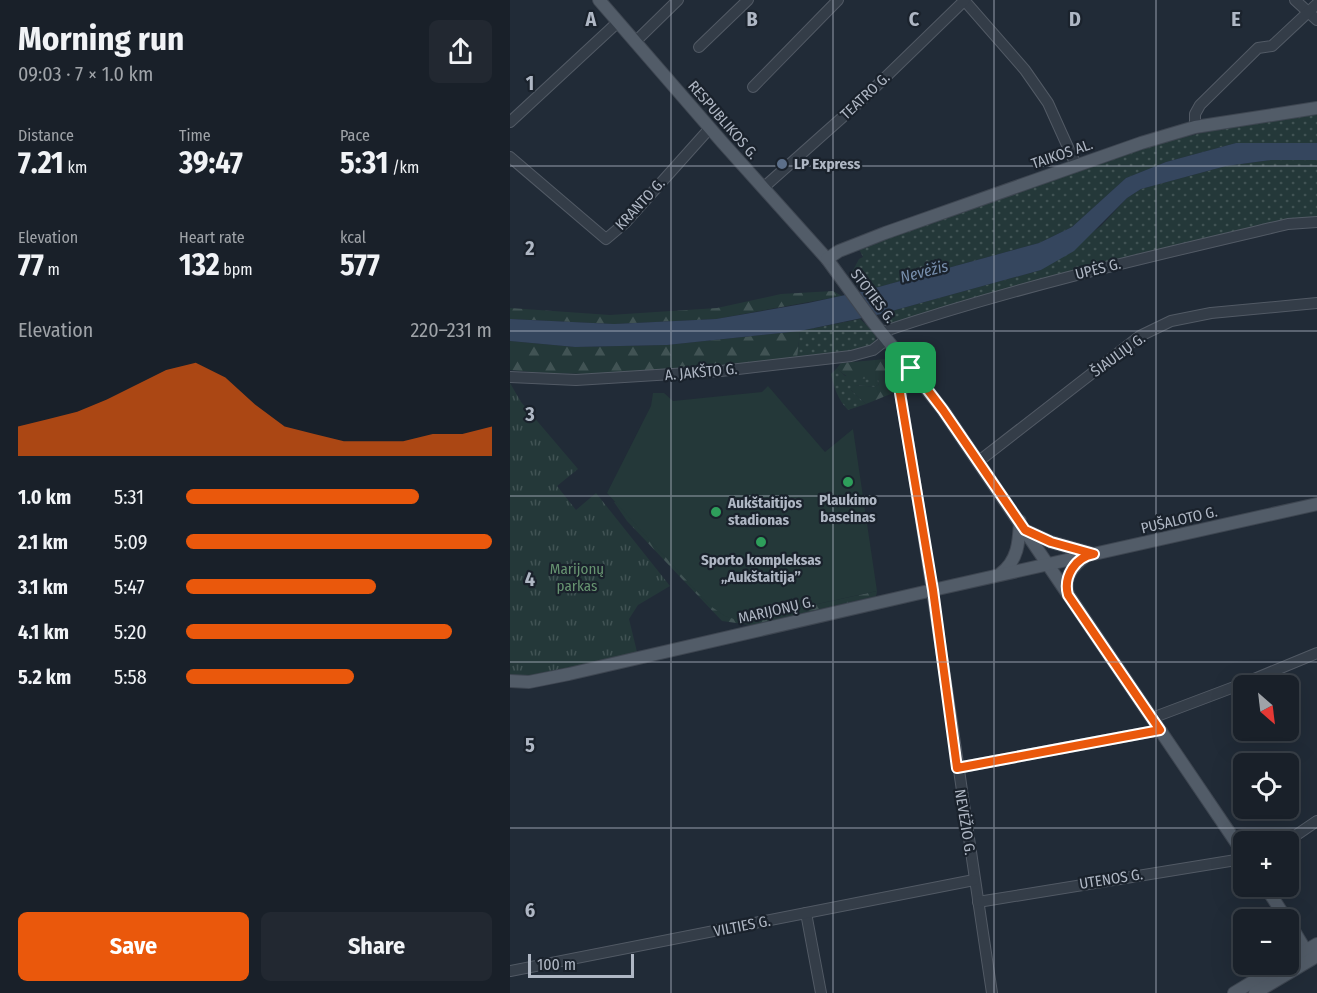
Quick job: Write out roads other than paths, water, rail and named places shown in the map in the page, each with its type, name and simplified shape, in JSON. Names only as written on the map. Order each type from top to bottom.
[{"type":"main road","name":"RESPUBLIKOS G.","points":[[599,0],[827,259]]},
{"type":"main road","name":"TAIKOS AL.","points":[[827,259],[839,251],[885,233],[1141,143],[1196,127],[1317,108]]},
{"type":"main road","name":"STOTIES G.","points":[[827,259],[979,461],[1233,839]]},
{"type":"main road","name":"PUŠALOTO G.","points":[[1047,564],[1317,504]]},
{"type":"main road","points":[[998,575],[1007,569],[1016,555],[1023,525],[1051,542],[1090,554]]},
{"type":"main road","points":[[1068,595],[1066,585],[1070,573],[1077,563],[1090,554]]},
{"type":"main road","name":"MARIJONŲ G.","points":[[510,681],[529,682],[569,674],[1047,564]]},
{"type":"main road","points":[[1255,993],[1313,952],[1299,934]]},
{"type":"main road","points":[[1234,993],[1264,975]]},
{"type":"street","points":[[635,42],[678,0]]},
{"type":"street","points":[[699,47],[748,0]]},
{"type":"street","points":[[753,87],[838,0]]},
{"type":"street","points":[[964,0],[997,37],[1048,103],[1076,165]]},
{"type":"street","name":"TEATRO G.","points":[[763,188],[840,119],[964,0]]},
{"type":"street","points":[[1295,0],[1313,8],[1317,20]]},
{"type":"street","points":[[1196,127],[1195,114],[1200,105],[1258,48],[1272,46],[1313,8]]},
{"type":"street","points":[[510,122],[618,22]]},
{"type":"street","name":"KRANTO G.","points":[[510,156],[606,239],[625,223],[710,128]]},
{"type":"street","name":"UPĖS G.","points":[[885,336],[919,319],[1083,272],[1288,224],[1317,222]]},
{"type":"street","name":"ŠIAULIŲ G.","points":[[979,461],[1140,336],[1171,321],[1211,313],[1317,303]]},
{"type":"street","name":"A. JAKŠTO G.","points":[[510,377],[576,380],[721,371],[843,357],[873,350],[885,336]]},
{"type":"street","name":"NEVĖŽIO G.","points":[[911,368],[902,383],[900,393],[933,590],[957,768],[992,993]]},
{"type":"street","points":[[1152,718],[1317,653]]},
{"type":"street","points":[[957,768],[1160,730]]},
{"type":"street","points":[[1299,833],[1317,821]]},
{"type":"street","name":"UTENOS G.","points":[[978,902],[1233,860]]},
{"type":"street","name":"VILTIES G.","points":[[510,971],[974,880]]},
{"type":"street","points":[[806,913],[821,993]]},
{"type":"water","points":[[1236,143],[1317,143],[1317,160],[1271,160],[1226,166],[1141,189],[1127,198],[1074,251],[1041,270],[881,314],[800,331],[667,345],[575,347],[510,341],[510,319],[614,324],[716,319],[864,291],[1039,243],[1072,227],[1126,178],[1166,162]]},
{"type":"place","name":"LP Express","points":[[782,164]]},
{"type":"place","name":"Plaukimo baseinas","points":[[848,482]]},
{"type":"place","name":"Aukštaitijos stadionas","points":[[716,512]]},
{"type":"place","name":"Sporto kompleksas „Aukštaitija”","points":[[761,542]]},
{"type":"water label","name":"Nevėžis","points":[[924,271]]},
{"type":"park label","name":"Marijonų parkas","points":[[577,578]]}]
